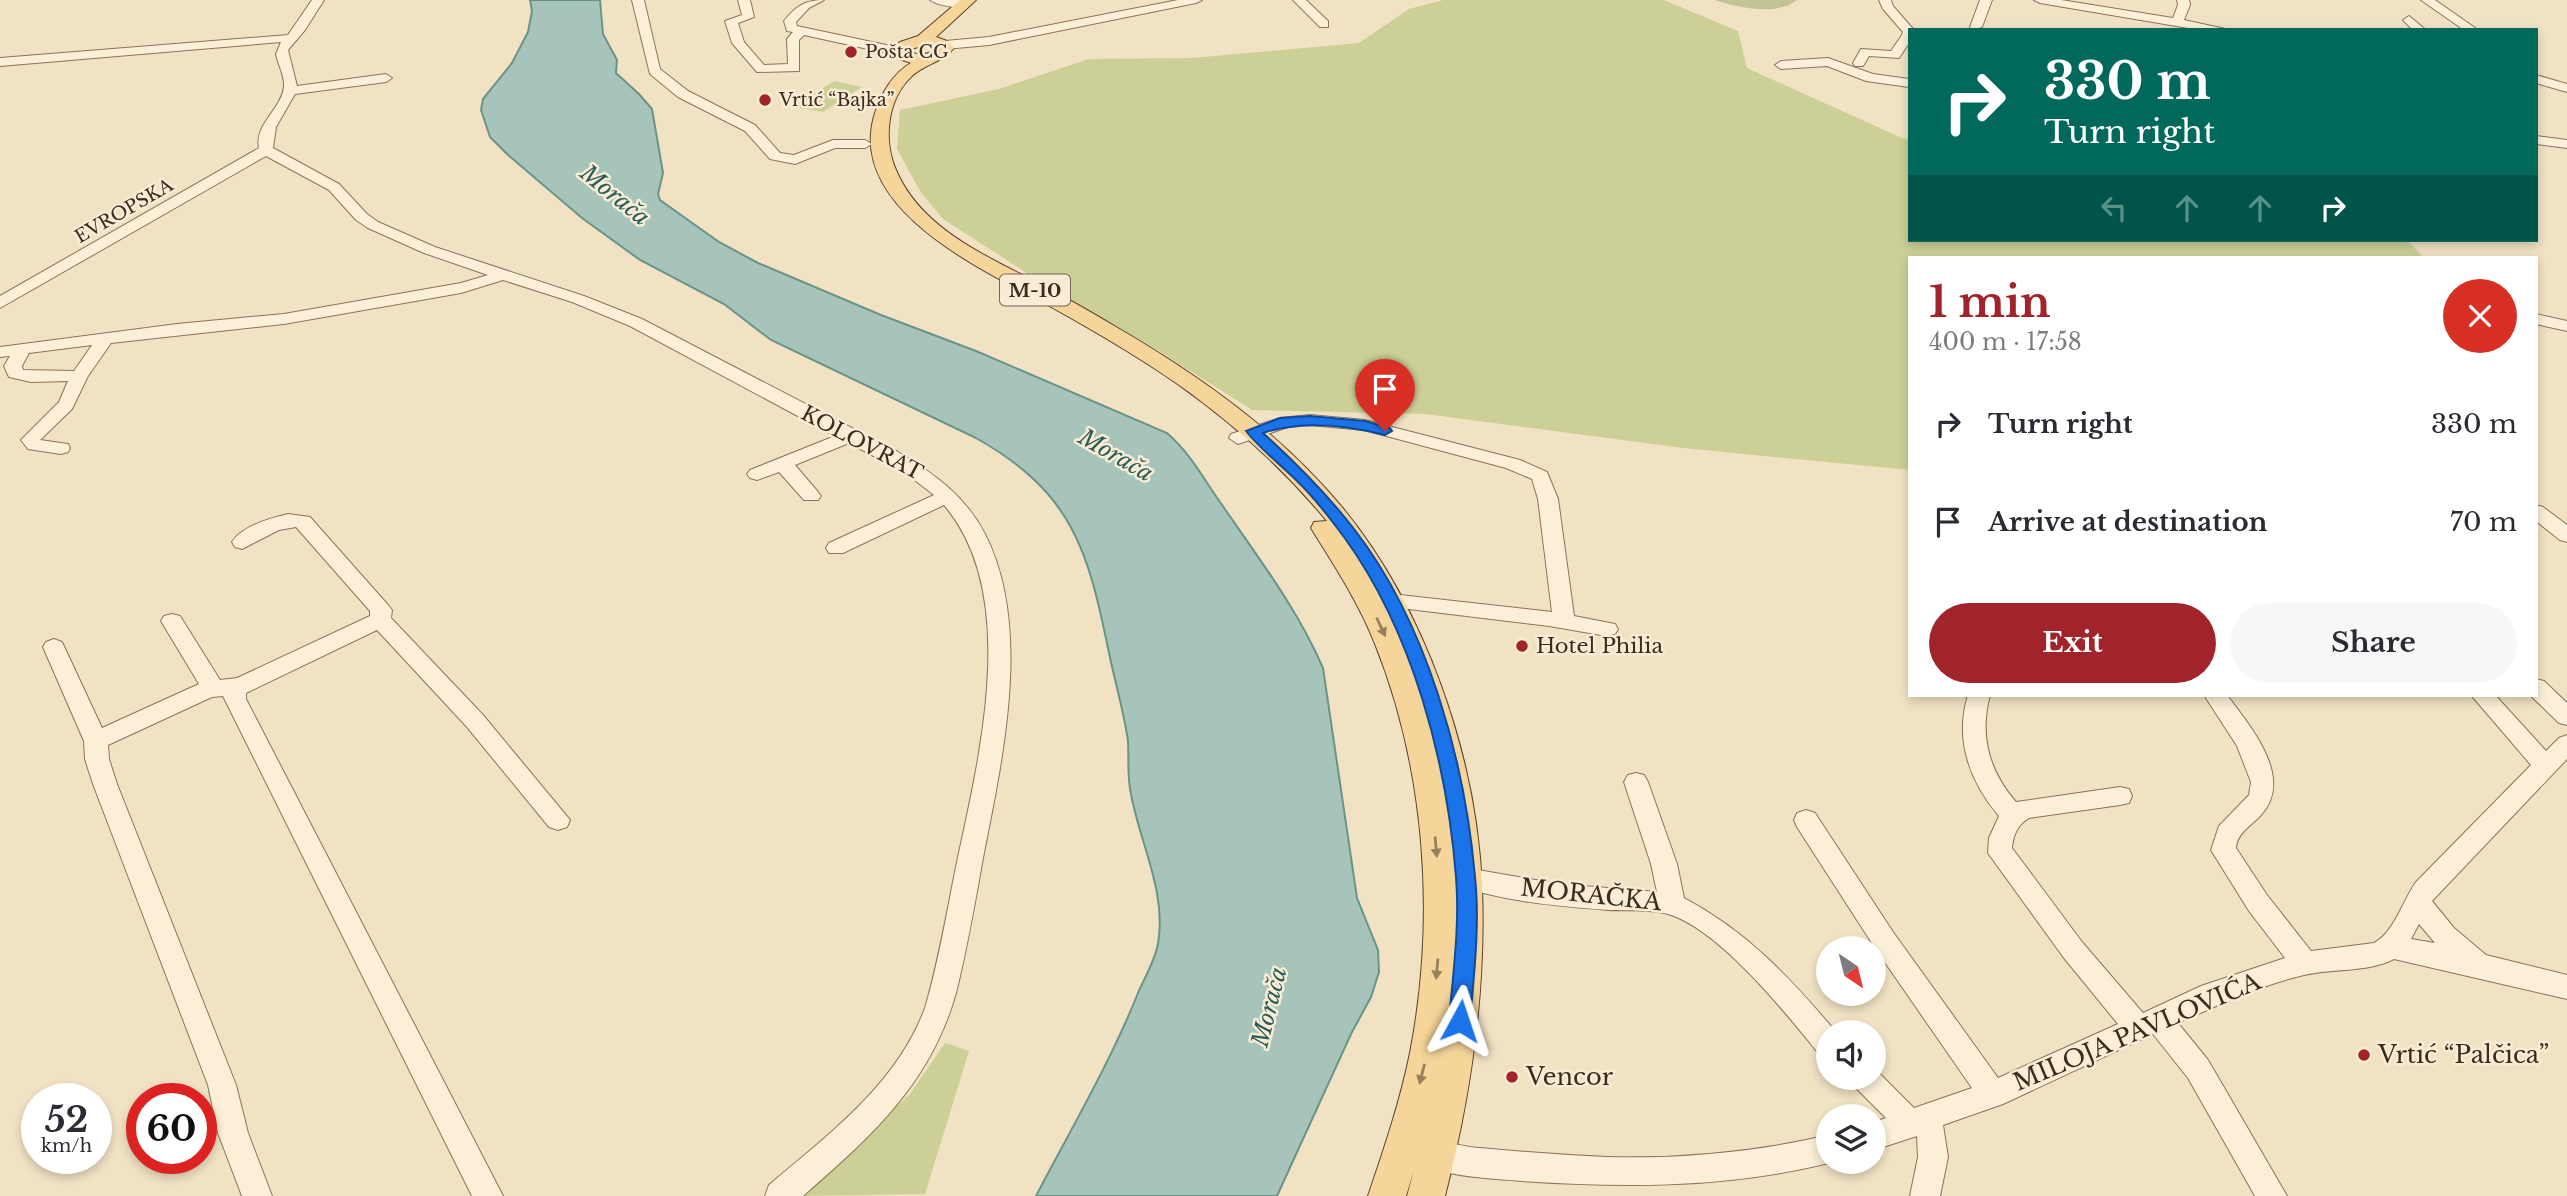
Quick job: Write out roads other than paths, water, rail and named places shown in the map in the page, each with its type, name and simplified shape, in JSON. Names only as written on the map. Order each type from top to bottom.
[{"type":"main road","name":"M-10","points":[[980,0],[947,33],[924,49],[895,86],[885,107],[879,132],[880,153],[885,169],[902,199],[915,214],[960,249],[1154,358],[1304,480],[1350,535],[1397,602],[1429,689],[1447,756],[1463,865],[1464,968],[1460,1021],[1420,1151],[1387,1196]]},
{"type":"main road","name":"M-10","points":[[966,2],[870,109],[865,132],[868,167],[876,187],[898,216],[923,238],[1146,369],[1246,435],[1297,494],[1348,564],[1387,640],[1417,726],[1433,817],[1439,880],[1439,931],[1420,1151],[1426,1196]]},
{"type":"street","points":[[266,150],[268,131],[290,91],[290,73],[281,57],[282,49],[301,27],[318,0]]},
{"type":"street","points":[[638,0],[648,38],[651,66],[657,75],[683,94],[750,128],[775,156],[794,160],[833,144],[866,144]]},
{"type":"street","points":[[744,0],[748,17],[731,21],[736,38],[761,69],[795,68],[793,39],[801,31]]},
{"type":"street","points":[[818,0],[805,6],[789,23],[791,28],[859,42],[924,49],[989,41],[1196,0]]},
{"type":"street","points":[[936,0],[966,2]]},
{"type":"street","points":[[1298,0],[1324,24]]},
{"type":"street","points":[[1885,0],[1887,8],[1908,31]]},
{"type":"street","points":[[1976,27],[1986,0]]},
{"type":"street","points":[[2040,0],[2091,4],[2111,17],[2208,28]]},
{"type":"street","points":[[2183,0],[2184,25]]},
{"type":"street","points":[[2427,0],[2469,28]]},
{"type":"street","points":[[2409,20],[2418,28]]},
{"type":"street","points":[[1859,63],[1865,52],[1895,55],[1908,35]]},
{"type":"street","points":[[0,62],[290,38]]},
{"type":"street","points":[[1781,65],[1828,62],[1864,76],[1908,83]]},
{"type":"street","points":[[290,91],[386,78]]},
{"type":"street","points":[[2538,80],[2567,88]]},
{"type":"street","points":[[2538,141],[2567,144]]},
{"type":"street","name":"KOLOVRAT","points":[[266,150],[335,188],[360,217],[373,225],[451,258],[579,299],[669,337],[850,436],[904,462],[926,476],[948,496],[973,531],[991,576],[998,687],[989,763],[943,997],[920,1052],[887,1097],[780,1196]]},
{"type":"street","name":"EVROPSKA","points":[[2,300],[266,150]]},
{"type":"street","points":[[0,352],[310,314],[470,286],[501,275]]},
{"type":"street","points":[[2538,319],[2567,326]]},
{"type":"street","points":[[61,448],[35,445],[30,440],[56,419],[71,400],[79,376],[105,339]]},
{"type":"street","points":[[22,350],[13,366],[15,373],[31,377],[79,376]]},
{"type":"street","points":[[1246,435],[1273,424],[1294,421],[1365,425],[1513,464],[1539,476],[1548,499],[1564,622]]},
{"type":"street","points":[[757,474],[850,436]]},
{"type":"street","points":[[782,463],[811,496]]},
{"type":"street","points":[[836,548],[948,496]]},
{"type":"street","points":[[2538,513],[2567,535]]},
{"type":"street","points":[[242,542],[281,522],[297,519],[303,522],[381,610],[380,620],[475,721],[558,820]]},
{"type":"street","points":[[1397,602],[1607,629]]},
{"type":"street","points":[[96,741],[380,620]]},
{"type":"street","points":[[172,621],[224,688],[234,696],[488,1196]]},
{"type":"street","points":[[54,647],[96,741],[97,759],[105,784],[222,1085],[238,1150],[257,1196]]},
{"type":"street","points":[[2538,689],[2567,717]]},
{"type":"street","points":[[1979,697],[1975,721],[1978,768],[1983,780],[2013,815]]},
{"type":"street","points":[[2216,697],[2256,759],[2263,792],[2227,832],[2222,841],[2223,850],[2258,903],[2305,963]]},
{"type":"street","points":[[2484,697],[2545,765]]},
{"type":"street","points":[[2392,947],[2403,932],[2416,901],[2567,744]]},
{"type":"street","points":[[1636,782],[1664,864],[1672,904]]},
{"type":"street","points":[[2120,796],[2024,809],[2013,815],[2001,834],[2001,853],[2073,950],[2198,1069],[2272,1196]]},
{"type":"street","points":[[1806,820],[1884,940],[1993,1094]]},
{"type":"street","name":"MORAČKA","points":[[1463,865],[1559,895],[1672,904],[1709,924],[1745,953],[1780,986],[1816,1029]]},
{"type":"street","points":[[2416,901],[2445,936],[2479,964]]},
{"type":"street","name":"MILOJA PAVLOVIĆA","points":[[1886,1132],[1993,1094],[2211,995],[2305,963],[2378,954],[2392,947],[2479,964],[2567,987]]},
{"type":"street","points":[[1878,1090],[1917,1122],[1934,1142],[1926,1196]]},
{"type":"street","points":[[1420,1151],[1454,1160],[1573,1170],[1663,1173],[1751,1166],[1816,1152]]},
{"type":"water","name":"Morača","points":[[530,0],[600,0],[603,34],[617,60],[616,73],[652,109],[663,173],[658,194],[660,200],[719,242],[758,263],[881,315],[976,351],[1167,433],[1196,466],[1289,603],[1323,668],[1357,898],[1378,950],[1379,972],[1371,997],[1351,1034],[1277,1196],[1036,1196],[1127,1019],[1155,956],[1160,925],[1156,887],[1130,788],[1124,719],[1101,616],[1083,554],[1071,527],[1055,503],[1035,480],[1009,459],[976,438],[771,340],[724,304],[640,260],[582,218],[490,137],[481,110],[483,99],[512,63],[528,32],[532,11]]},
{"type":"place","name":"Pošta CG","points":[[851,52]]},
{"type":"place","name":"Vrtić “Bajka”","points":[[765,100]]},
{"type":"place","name":"Hotel Philia","points":[[1522,646]]},
{"type":"place","name":"Vrtić “Palčica”","points":[[2364,1055]]},
{"type":"place","name":"Vencor","points":[[1512,1077]]}]
